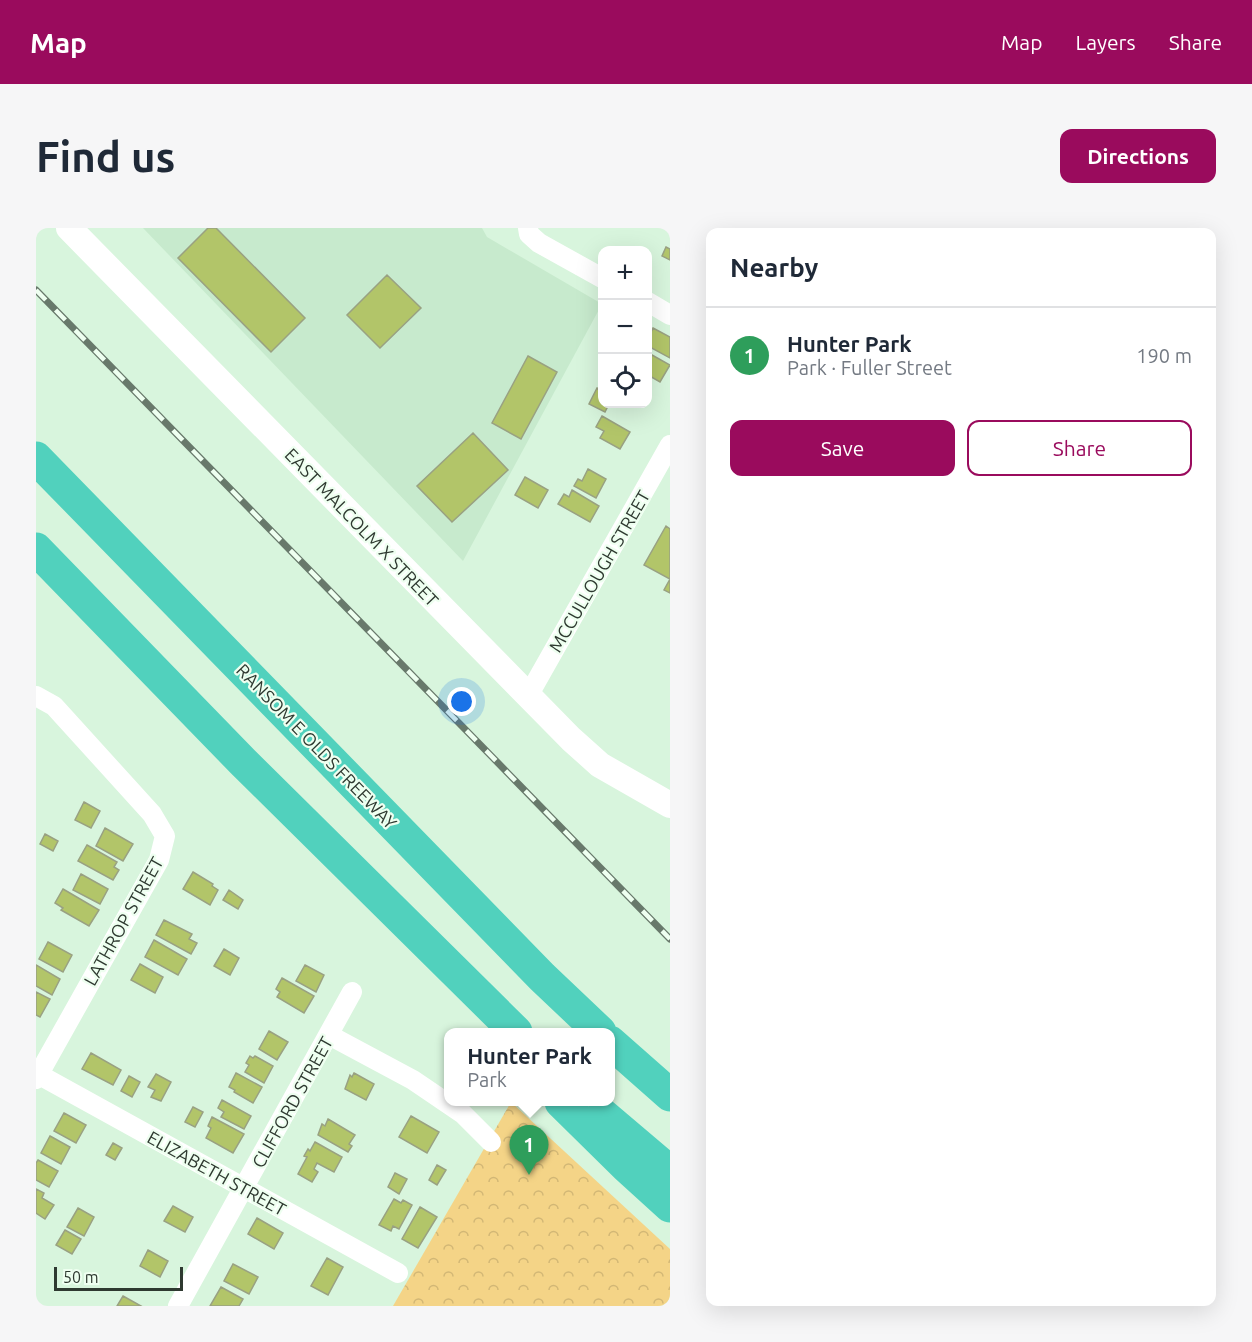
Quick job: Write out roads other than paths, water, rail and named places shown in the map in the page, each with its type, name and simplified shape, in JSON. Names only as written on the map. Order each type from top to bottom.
[{"type":"highway","name":"RANSOM E OLDS FREEWAY","points":[[36,458],[526,961],[596,1028]]},
{"type":"highway","points":[[36,549],[243,762],[512,1028]]},
{"type":"highway","points":[[243,762],[358,892],[490,1028]]},
{"type":"highway","points":[[615,1046],[670,1095]]},
{"type":"highway","points":[[566,1106],[670,1206]]},
{"type":"highway","points":[[594,1106],[670,1172]]},
{"type":"street","name":"EAST MALCOLM X STREET","points":[[69,228],[528,696],[600,765],[670,805]]},
{"type":"street","points":[[528,231],[539,243],[598,275]]},
{"type":"street","points":[[652,304],[670,315]]},
{"type":"street","name":"MCCULLOUGH STREET","points":[[528,696],[670,446]]},
{"type":"street","name":"LATHROP STREET","points":[[36,696],[54,706],[62,714],[153,814],[165,836],[159,860],[37,1075]]},
{"type":"street","name":"CLIFFORD STREET","points":[[178,1306],[352,992]]},
{"type":"street","points":[[329,1035],[413,1080],[444,1101]]},
{"type":"street","name":"ELIZABETH STREET","points":[[37,1075],[398,1273]]},
{"type":"street","points":[[451,1106],[463,1114],[491,1142]]},
{"type":"railway","points":[[36,290],[670,939]]},
{"type":"place","name":"Hunter Park","points":[[529,1175]]}]
